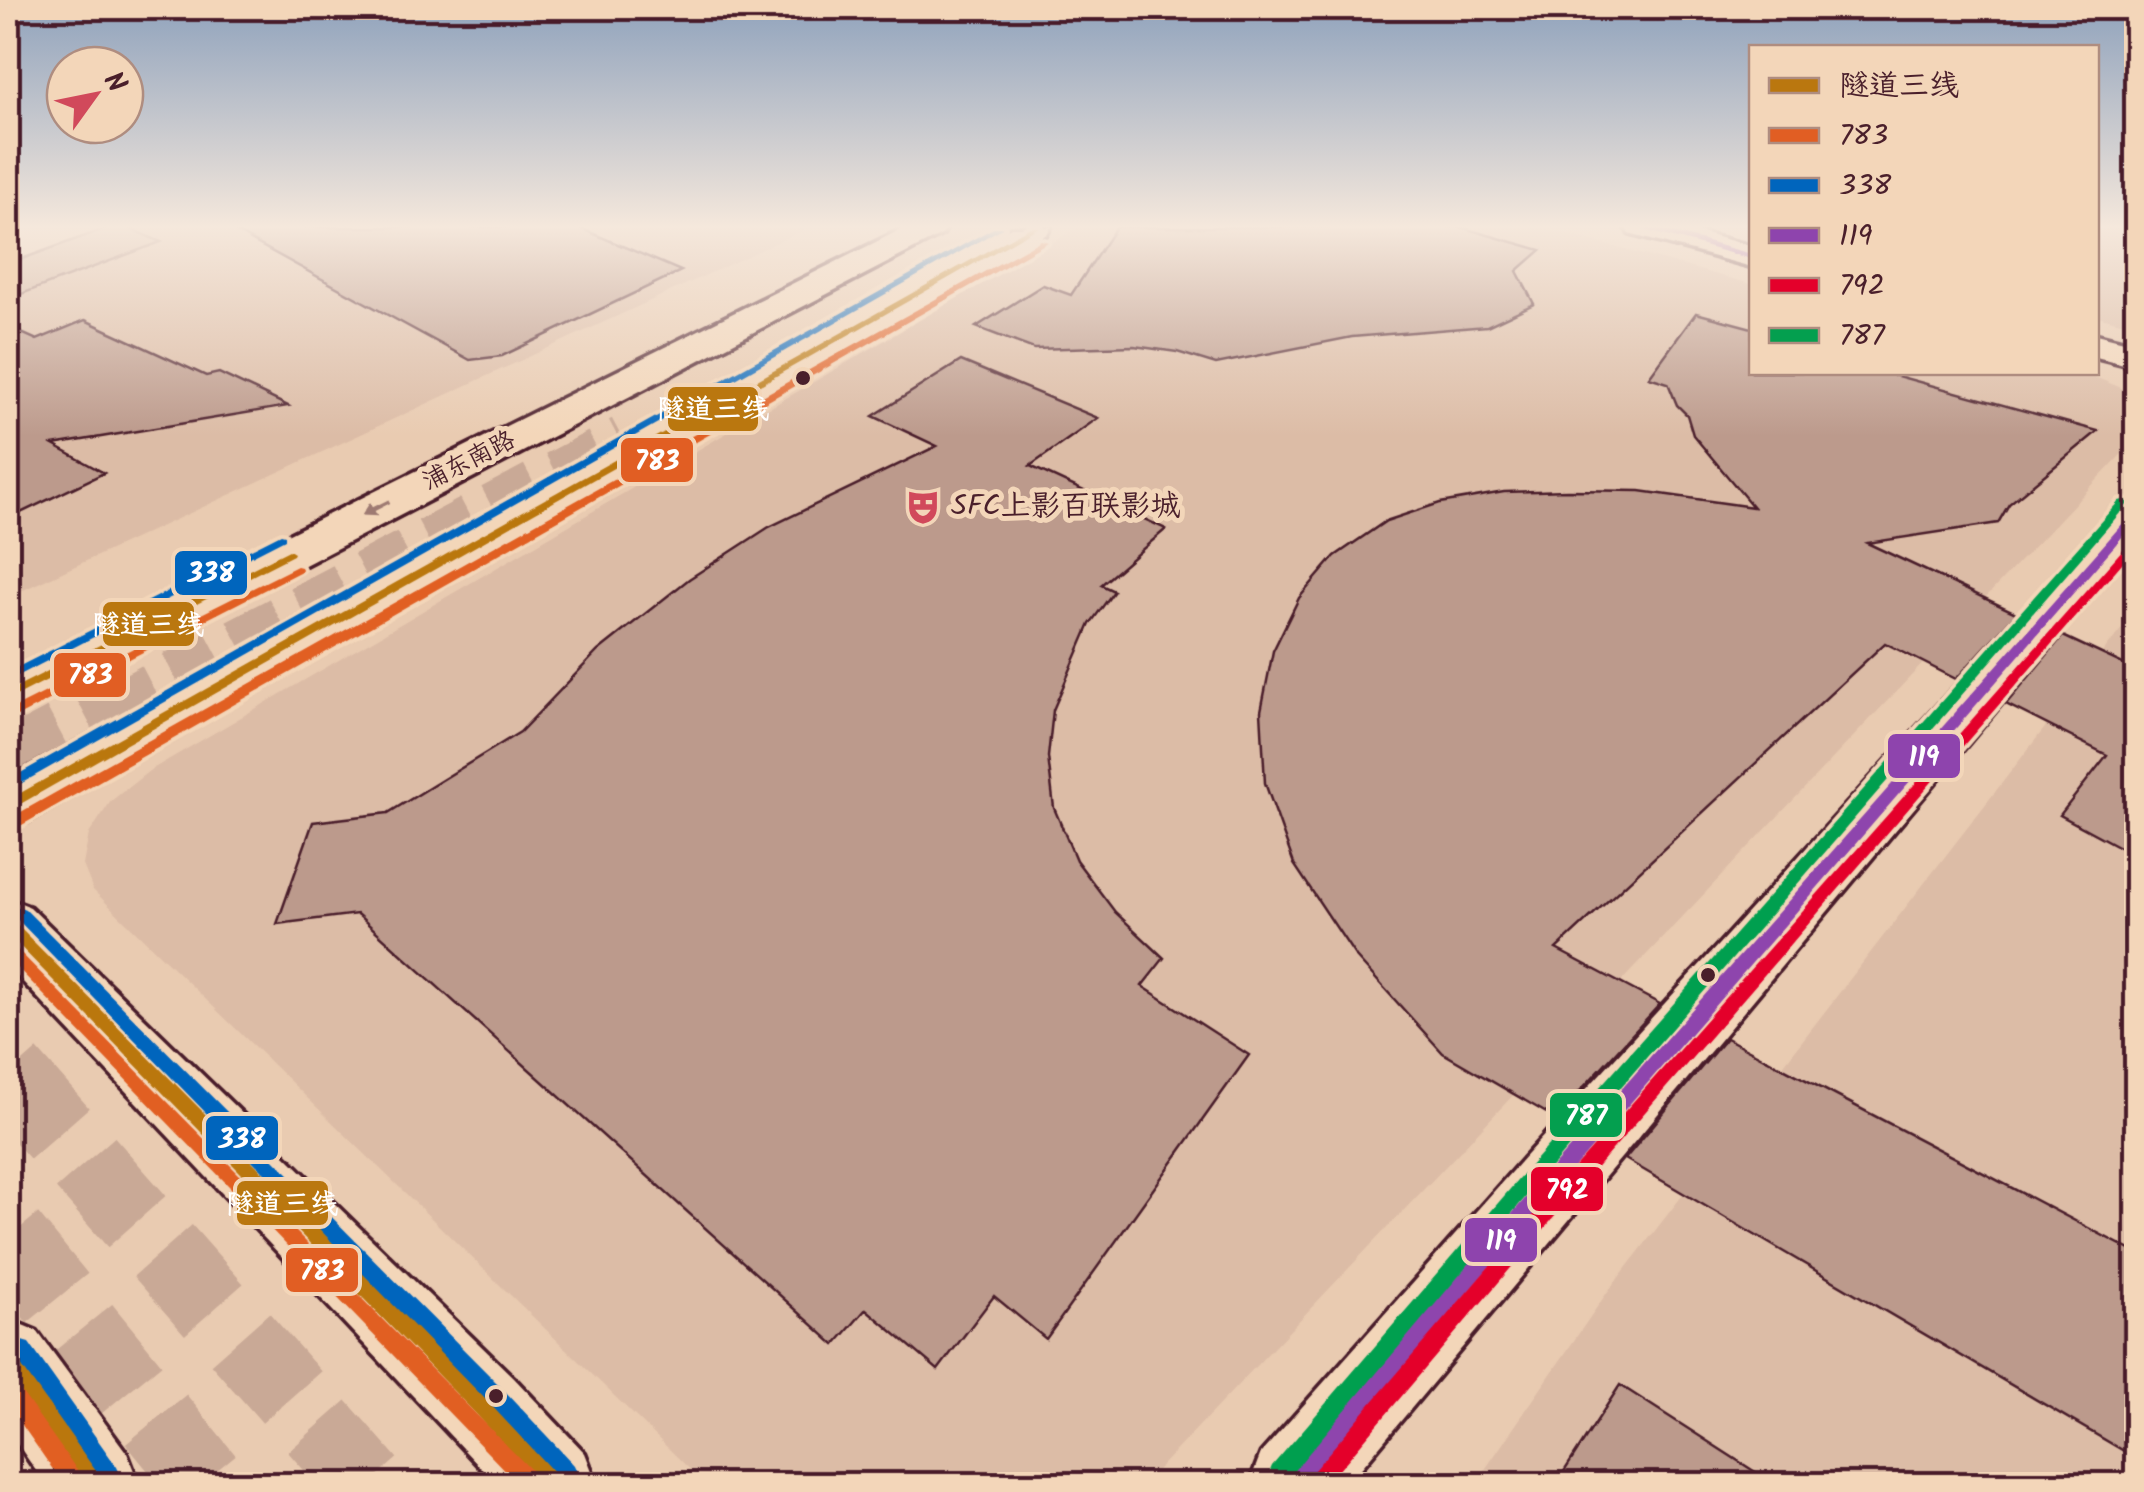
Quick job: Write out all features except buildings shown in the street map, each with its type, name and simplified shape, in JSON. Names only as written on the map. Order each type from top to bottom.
[{"type":"main road","name":"浦东南路","points":[[8,696],[797,297]]},
{"type":"main road","name":"浦东南路","points":[[825,297],[612,432],[891,297]]},
{"type":"main road","name":"浦东南路","points":[[8,806],[911,297]]},
{"type":"main road","points":[[2099,346],[2136,356]]},
{"type":"main road","points":[[1292,1484],[1554,1178],[2136,515]]},
{"type":"main road","points":[[8,924],[554,1484]]},
{"type":"main road","points":[[8,1360],[96,1484]]},
{"type":"shaded area","points":[[14,297],[659,297],[8,597],[8,299]]},
{"type":"shaded area","points":[[960,297],[1749,297],[1749,375],[2090,375],[2136,394],[2136,439],[1144,1484],[705,1484],[93,890],[83,865],[89,834],[111,801],[149,771]]},
{"type":"shaded area","points":[[2099,297],[2136,297],[2136,326],[2099,317]]},
{"type":"shaded area","points":[[2136,610],[2136,1484],[1475,1484],[1606,1294]]},
{"type":"tunnel","points":[[110,709],[623,440]]},
{"type":"tunnel","points":[[8,762],[114,706]]},
{"type":"tunnel","points":[[8,1075],[368,1484]]},
{"type":"tunnel","points":[[8,1238],[209,1484]]},
{"type":"transit line","name":"338","points":[[8,786],[876,297]]},
{"type":"transit line","name":"隧道三线","points":[[8,806],[911,297]]},
{"type":"transit line","name":"783","points":[[17,821],[947,297]]},
{"type":"transit line","name":"787","points":[[1279,1473],[1541,1166],[2123,503]]},
{"type":"transit line","name":"119","points":[[1292,1484],[1554,1178],[2136,515]]},
{"type":"transit line","name":"338","points":[[8,677],[281,537]]},
{"type":"transit line","name":"792","points":[[1315,1484],[1567,1189],[2136,541]]},
{"type":"transit line","name":"隧道三线","points":[[8,696],[289,553]]},
{"type":"transit line","name":"783","points":[[16,712],[297,569]]},
{"type":"transit line","name":"338","points":[[20,913],[567,1472]]},
{"type":"transit line","name":"隧道三线","points":[[8,925],[484,1408],[554,1484]]},
{"type":"transit line","name":"783","points":[[8,949],[531,1484]]},
{"type":"transit line","name":"338","points":[[22,1350],[110,1474]]},
{"type":"transit line","name":"隧道三线","points":[[8,1360],[96,1484]]},
{"type":"transit line","name":"783","points":[[8,1390],[75,1484]]},
{"type":"place","name":"SFC上影百联影城","points":[[923,507]]}]
